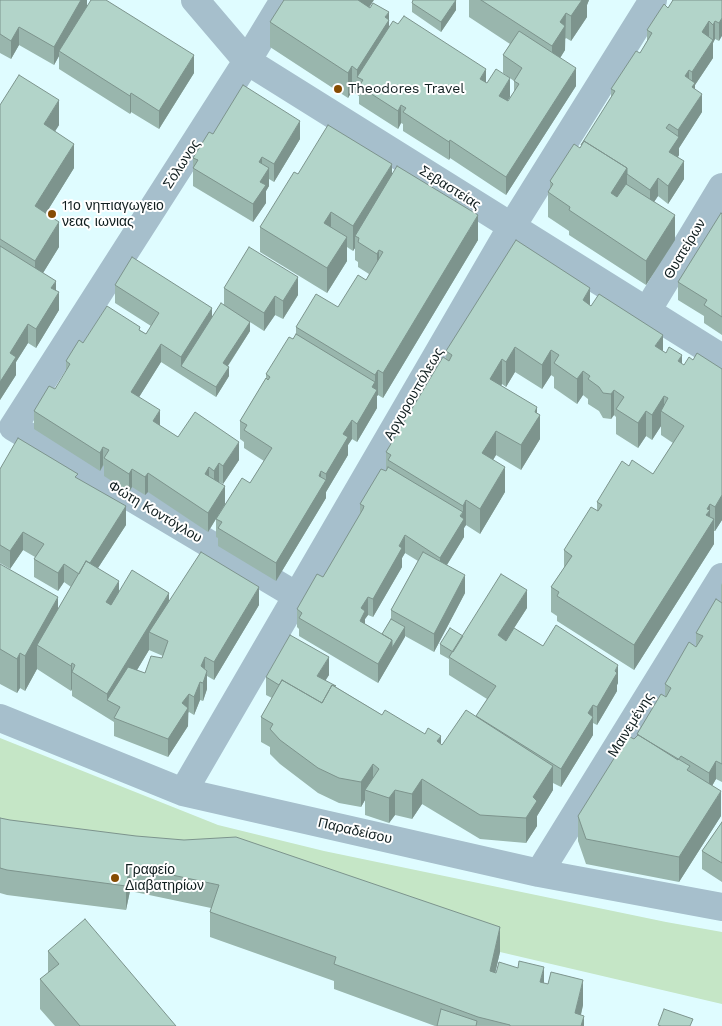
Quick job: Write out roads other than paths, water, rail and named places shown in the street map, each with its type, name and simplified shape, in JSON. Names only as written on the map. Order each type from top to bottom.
[{"type":"street","name":"Σεβαστείας","points":[[195,0],[247,61],[722,358]]},
{"type":"street","name":"Σόλωνος","points":[[6,428],[247,61],[284,0]]},
{"type":"street","name":"Αργυρουπόλεως","points":[[183,792],[512,226],[653,0]]},
{"type":"street","name":"Θυατείρων","points":[[647,311],[722,187]]},
{"type":"street","name":"Φώτη Κοντόγλου","points":[[6,428],[297,596]]},
{"type":"street","name":"Μαινεμένης","points":[[539,873],[722,576]]},
{"type":"street","name":"Παραδείσου","points":[[0,718],[183,792],[539,873],[722,907]]},
{"type":"place","name":"Theodores Travel","points":[[338,89]]},
{"type":"place","name":"11ο νηπιαγωγειο νεας ιωνιας","points":[[52,214]]},
{"type":"place","name":"Γραφείο Διαβατηρίων","points":[[115,878]]}]
